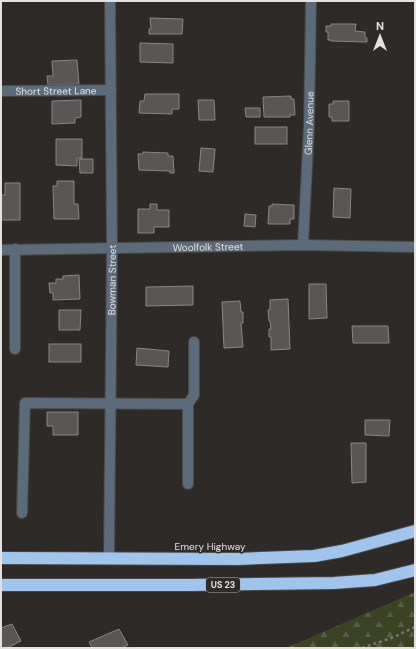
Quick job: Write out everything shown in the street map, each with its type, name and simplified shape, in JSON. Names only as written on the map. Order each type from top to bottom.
[{"type":"highway","name":"Emery Highway","points":[[1,558],[238,559],[314,556],[342,551],[415,531]]},
{"type":"highway","name":"US 23","points":[[1,585],[334,583],[375,580],[415,570]]},
{"type":"street","name":"Bowman Street","points":[[109,558],[112,248],[110,1]]},
{"type":"street","name":"Glenn Avenue","points":[[303,246],[309,126],[311,1]]},
{"type":"street","name":"Short Street Lane","points":[[1,91],[111,90]]},
{"type":"street","name":"Woolfolk Street","points":[[1,250],[303,246],[415,247]]},
{"type":"street","points":[[15,249],[15,349]]},
{"type":"street","points":[[188,484],[188,404],[194,395],[194,342]]},
{"type":"street","points":[[22,513],[25,403],[188,404]]},
{"type":"path","points":[[362,648],[394,637],[415,627]]},
{"type":"green space","points":[[415,592],[415,648],[286,648]]},
{"type":"building","points":[[150,18],[183,19],[182,34],[149,34],[149,29],[151,29]]},
{"type":"building","points":[[331,24],[356,24],[355,31],[365,32],[367,42],[328,40],[326,26],[331,26]]},
{"type":"building","points":[[140,43],[173,44],[173,63],[140,62]]},
{"type":"building","points":[[77,60],[79,84],[48,85],[47,76],[53,76],[52,61]]},
{"type":"building","points":[[145,94],[179,94],[179,109],[172,109],[172,114],[139,113],[140,101],[144,101]]},
{"type":"building","points":[[291,96],[291,99],[294,99],[295,115],[290,115],[290,117],[264,117],[263,97]]},
{"type":"building","points":[[81,100],[81,117],[75,118],[75,123],[52,124],[52,101]]},
{"type":"building","points":[[198,100],[214,100],[215,120],[199,120]]},
{"type":"building","points":[[333,101],[349,101],[349,121],[332,121],[332,117],[329,117],[329,104],[333,104]]},
{"type":"building","points":[[245,108],[260,108],[260,117],[246,117]]},
{"type":"building","points":[[255,127],[287,127],[287,144],[255,144]]},
{"type":"building","points":[[56,139],[82,139],[82,158],[77,158],[77,166],[56,165]]},
{"type":"building","points":[[201,148],[215,149],[213,172],[199,171]]},
{"type":"building","points":[[143,152],[168,153],[168,156],[173,156],[174,173],[170,173],[170,171],[139,170],[138,154],[143,154]]},
{"type":"building","points":[[79,159],[93,159],[93,173],[80,173]]},
{"type":"building","points":[[57,181],[74,181],[74,204],[78,204],[79,219],[54,219],[53,186],[57,186]]},
{"type":"building","points":[[5,183],[20,183],[20,220],[1,220],[1,195],[5,195]]},
{"type":"building","points":[[334,188],[351,189],[350,218],[333,217]]},
{"type":"building","points":[[150,204],[157,204],[157,210],[169,210],[169,227],[154,227],[154,233],[138,233],[138,209],[150,209]]},
{"type":"building","points":[[272,204],[294,205],[294,219],[290,219],[290,224],[268,224],[269,206],[272,206]]},
{"type":"building","points":[[245,214],[256,215],[255,227],[244,226]]},
{"type":"building","points":[[79,275],[80,299],[53,300],[53,293],[50,293],[49,283],[56,283],[56,279],[63,279],[63,276]]},
{"type":"building","points":[[309,284],[326,284],[327,318],[309,319]]},
{"type":"building","points":[[193,286],[193,305],[146,306],[146,287]]},
{"type":"building","points":[[288,299],[290,349],[271,350],[271,337],[269,337],[269,329],[271,329],[268,310],[270,310],[270,300]]},
{"type":"building","points":[[240,301],[241,312],[243,312],[243,323],[241,323],[243,347],[224,348],[222,302]]},
{"type":"building","points":[[59,310],[81,310],[80,330],[59,330]]},
{"type":"building","points":[[352,326],[388,326],[389,343],[353,343]]},
{"type":"building","points":[[49,344],[81,344],[81,362],[49,362]]},
{"type":"building","points":[[137,348],[169,351],[168,367],[136,365]]},
{"type":"building","points":[[47,412],[78,412],[78,435],[53,435],[53,426],[47,426]]},
{"type":"building","points":[[365,420],[390,420],[389,436],[365,435]]},
{"type":"building","points":[[351,443],[366,443],[366,482],[352,483]]},
{"type":"building","points":[[12,624],[21,641],[7,648],[1,648],[1,628]]},
{"type":"building","points":[[119,629],[128,645],[121,648],[92,648],[89,642]]}]
